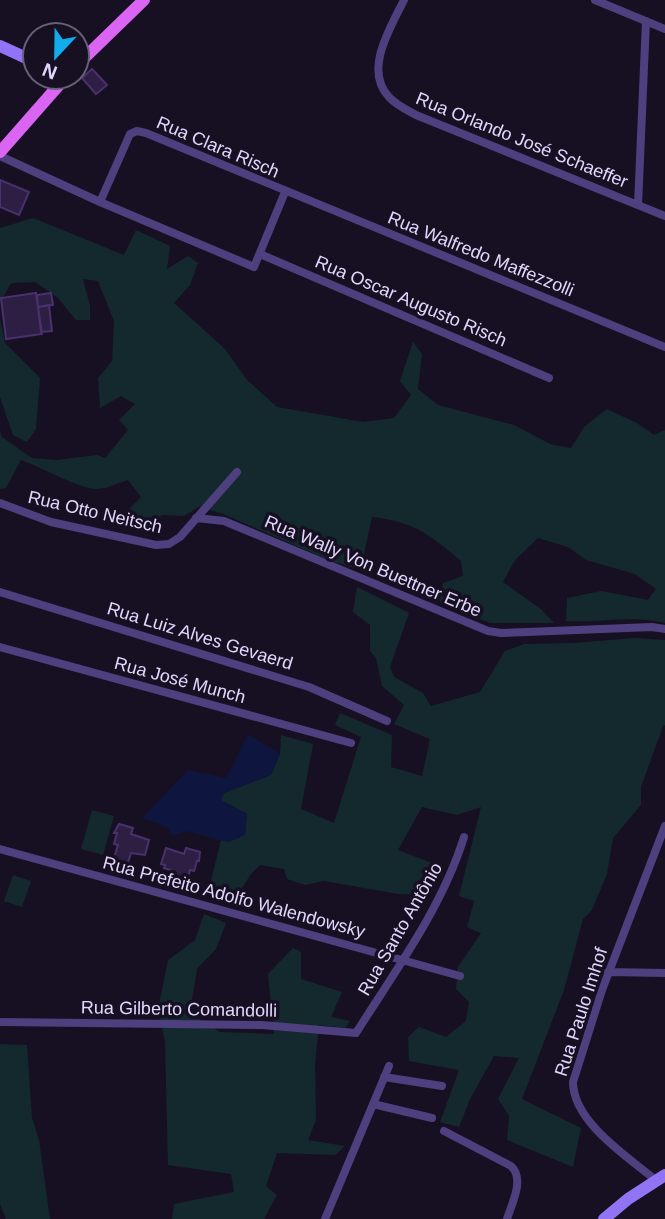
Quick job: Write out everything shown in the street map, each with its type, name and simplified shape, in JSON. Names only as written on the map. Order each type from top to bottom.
[{"type":"main road","points":[[91,51],[144,0]]},
{"type":"main road","points":[[0,154],[54,91]]},
{"type":"street","name":"Rua Orlando José Schaeffer","points":[[404,0],[383,45],[377,66],[380,83],[387,96],[416,115],[665,216]]},
{"type":"street","points":[[595,0],[665,29]]},
{"type":"street","points":[[638,205],[646,21]]},
{"type":"street","points":[[0,46],[21,56]]},
{"type":"street","name":"Rua Clara Risch","points":[[100,202],[125,142],[130,134],[137,131],[285,192]]},
{"type":"street","points":[[0,154],[100,202],[254,267],[285,192]]},
{"type":"street","name":"Rua Walfredo Maffezzolli","points":[[285,192],[318,203],[665,347]]},
{"type":"street","name":"Rua Oscar Augusto Risch","points":[[260,254],[549,377]]},
{"type":"street","name":"Rua Otto Neitsch","points":[[0,503],[51,522],[156,545],[169,544],[180,537],[237,472]]},
{"type":"street","name":"Rua Wally Von Buettner Erbe","points":[[196,518],[224,520],[488,631],[501,633],[652,627],[665,629]]},
{"type":"street","name":"Rua Luiz Alves Gevaerd","points":[[0,592],[309,687],[387,721]]},
{"type":"street","name":"Rua José Munch","points":[[0,647],[351,743]]},
{"type":"street","name":"Rua Paulo Imhof","points":[[661,1178],[595,1128],[578,1107],[573,1095],[575,1073],[608,972],[665,826]]},
{"type":"street","name":"Rua Santo Antônio","points":[[356,1033],[448,881],[464,837]]},
{"type":"street","name":"Rua Prefeito Adolfo Walendowsky","points":[[0,849],[460,976]]},
{"type":"street","points":[[608,972],[665,973]]},
{"type":"street","name":"Rua Gilberto Comandolli","points":[[0,1022],[262,1025],[356,1033]]},
{"type":"street","points":[[325,1219],[388,1066]]},
{"type":"street","points":[[384,1077],[442,1086]]},
{"type":"street","points":[[373,1104],[432,1118]]},
{"type":"street","points":[[444,1130],[516,1171],[517,1184],[508,1219]]},
{"type":"street","points":[[604,1219],[628,1199],[661,1178]]},
{"type":"green space","points":[[33,218],[124,255],[136,230],[170,246],[167,269],[188,256],[198,263],[190,285],[174,303],[225,349],[247,380],[277,407],[363,422],[394,418],[411,395],[400,381],[413,342],[422,354],[418,389],[438,405],[514,425],[550,444],[571,448],[585,426],[607,409],[637,423],[654,435],[665,430],[665,623],[629,619],[566,621],[567,598],[601,591],[648,600],[656,589],[635,574],[586,560],[568,547],[538,538],[515,560],[503,582],[542,610],[554,623],[490,623],[440,602],[443,583],[463,576],[461,561],[421,531],[400,522],[372,517],[364,554],[374,574],[331,561],[221,513],[199,507],[184,516],[162,515],[144,529],[119,519],[141,497],[128,480],[95,489],[78,485],[21,460],[6,488],[0,489],[0,431],[2,437],[32,458],[57,460],[97,455],[105,458],[128,430],[119,420],[135,404],[121,396],[100,408],[98,378],[112,361],[114,321],[98,281],[83,279],[90,306],[90,320],[76,320],[57,297],[35,282],[11,283],[0,303],[0,228]]},
{"type":"green space","points":[[0,319],[5,343],[40,378],[36,429],[27,442],[13,435],[0,397]]},
{"type":"green space","points":[[357,587],[409,613],[390,667],[394,677],[423,693],[431,706],[480,692],[505,651],[524,644],[635,638],[665,640],[665,725],[641,787],[641,805],[613,838],[607,874],[592,910],[583,919],[564,990],[522,1099],[581,1128],[573,1167],[507,1140],[509,1116],[498,1099],[519,1058],[494,1056],[470,1099],[459,1127],[440,1122],[459,1070],[409,1061],[408,1037],[419,1027],[446,1037],[466,1021],[469,1002],[456,989],[458,967],[481,933],[467,927],[474,901],[459,896],[481,807],[457,815],[422,807],[398,850],[445,868],[430,895],[398,894],[324,881],[305,885],[287,879],[284,869],[260,865],[236,897],[209,889],[221,840],[228,842],[245,835],[247,814],[221,800],[224,793],[271,775],[280,754],[281,735],[313,744],[301,809],[334,823],[361,737],[335,725],[340,713],[392,735],[391,767],[422,776],[430,739],[394,724],[404,705],[382,686],[376,658],[370,651],[370,625],[353,612]]},
{"type":"green space","points":[[92,810],[114,816],[103,855],[81,849]]},
{"type":"green space","points":[[13,875],[31,881],[22,907],[4,901]]},
{"type":"green space","points":[[204,914],[226,923],[216,949],[197,969],[190,1013],[220,1032],[274,1034],[268,974],[293,948],[301,952],[301,979],[342,992],[331,1017],[350,1021],[345,1028],[319,1025],[315,1064],[316,1120],[308,1140],[345,1146],[335,1155],[277,1153],[266,1186],[277,1195],[264,1219],[172,1219],[174,1204],[234,1192],[231,1174],[168,1165],[165,1042],[158,1010],[168,960],[195,940]]},
{"type":"green space","points":[[0,1044],[27,1045],[32,1118],[39,1140],[50,1219],[6,1219],[0,1204]]},
{"type":"shaded area","points":[[248,734],[280,754],[271,775],[224,793],[221,800],[247,814],[245,835],[228,842],[186,831],[173,836],[167,827],[142,818],[188,770],[226,778]]},
{"type":"building","points":[[91,70],[107,85],[96,94],[91,88]]},
{"type":"building","points":[[0,180],[29,192],[19,215],[0,207]]},
{"type":"building","points":[[36,293],[42,334],[6,339],[1,298]]},
{"type":"building","points":[[51,293],[53,305],[38,307],[37,295]]},
{"type":"building","points":[[49,305],[52,331],[41,332],[38,307]]},
{"type":"building","points":[[119,824],[133,828],[131,834],[149,840],[145,855],[131,853],[127,865],[113,861],[118,845],[114,844],[117,833],[114,833]]},
{"type":"building","points":[[166,848],[184,854],[186,848],[200,852],[199,861],[194,871],[190,870],[185,886],[170,882],[173,871],[161,864]]}]
